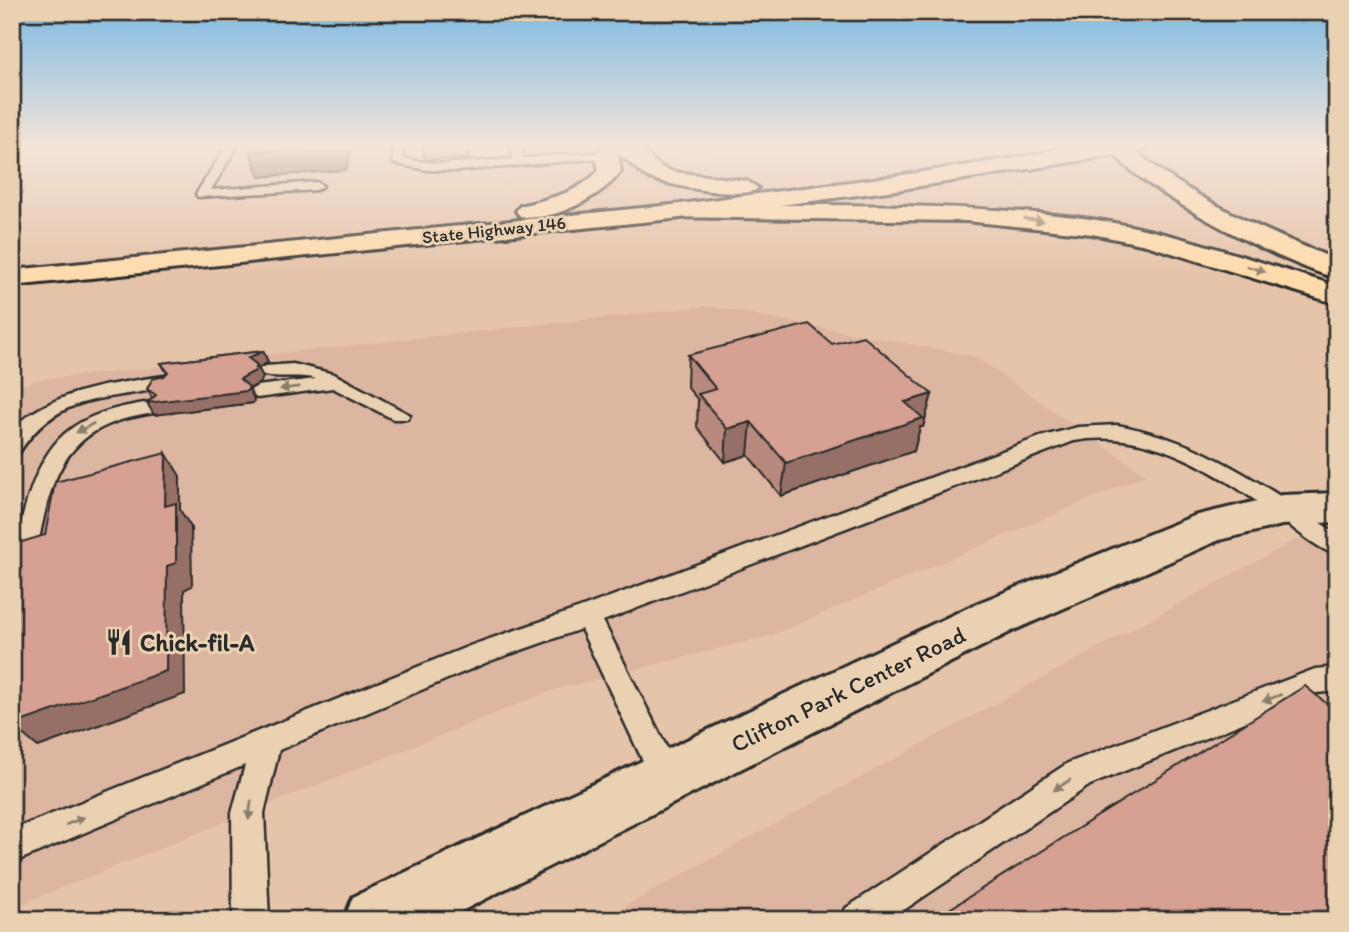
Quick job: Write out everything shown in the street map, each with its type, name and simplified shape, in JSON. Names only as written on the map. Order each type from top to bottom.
[{"type":"main road","points":[[389,240],[530,210],[593,188]]},
{"type":"main road","points":[[746,188],[822,194]]},
{"type":"main road","name":"State Highway 146","points":[[15,273],[147,264],[673,212],[859,188]]},
{"type":"main road","points":[[1174,188],[1337,270]]},
{"type":"main road","points":[[1206,188],[1261,221],[1337,253]]},
{"type":"main road","points":[[673,212],[966,214],[1078,226],[1151,238],[1337,295]]},
{"type":"street","name":"Clifton Park Center Road","points":[[376,920],[995,617],[1209,527],[1282,510],[1337,507]]},
{"type":"lane","points":[[205,188],[202,194],[281,188]]},
{"type":"lane","points":[[265,371],[306,370],[322,373],[335,383],[400,415]]},
{"type":"lane","points":[[12,448],[15,439],[33,420],[51,410],[106,391],[164,382]]},
{"type":"lane","points":[[257,392],[335,383]]},
{"type":"lane","points":[[20,573],[45,474],[59,449],[68,438],[85,427],[114,415],[150,408]]},
{"type":"lane","points":[[12,847],[481,653],[588,616],[1047,442],[1084,432],[1121,432],[1169,442],[1211,463],[1337,546]]},
{"type":"lane","points":[[588,616],[667,778]]},
{"type":"lane","points":[[858,920],[1079,774],[1315,681],[1337,679]]},
{"type":"lane","points":[[250,920],[248,813],[266,744]]},
{"type":"shaded area","points":[[708,306],[974,356],[1146,475],[773,635],[551,691],[12,908],[12,388],[37,380]]},
{"type":"shaded area","points":[[1297,539],[1337,540],[1337,920],[599,920]]},
{"type":"building","points":[[809,324],[832,344],[863,336],[932,394],[905,402],[923,418],[786,463],[751,422],[727,429],[698,394],[716,389],[688,355]]},
{"type":"building","points":[[263,351],[248,358],[257,365],[255,371],[240,379],[249,387],[247,391],[147,403],[156,395],[147,389],[152,379],[168,372],[161,363]]},
{"type":"building","name":"Chick-fil-A","points":[[166,453],[165,506],[176,503],[176,563],[167,566],[166,671],[12,725],[18,700],[12,701],[12,550],[15,544],[45,535],[55,482]]},
{"type":"building","points":[[1305,686],[1337,712],[1337,920],[932,920]]},
{"type":"place","name":"Chick-fil-A","points":[[119,642]]}]
